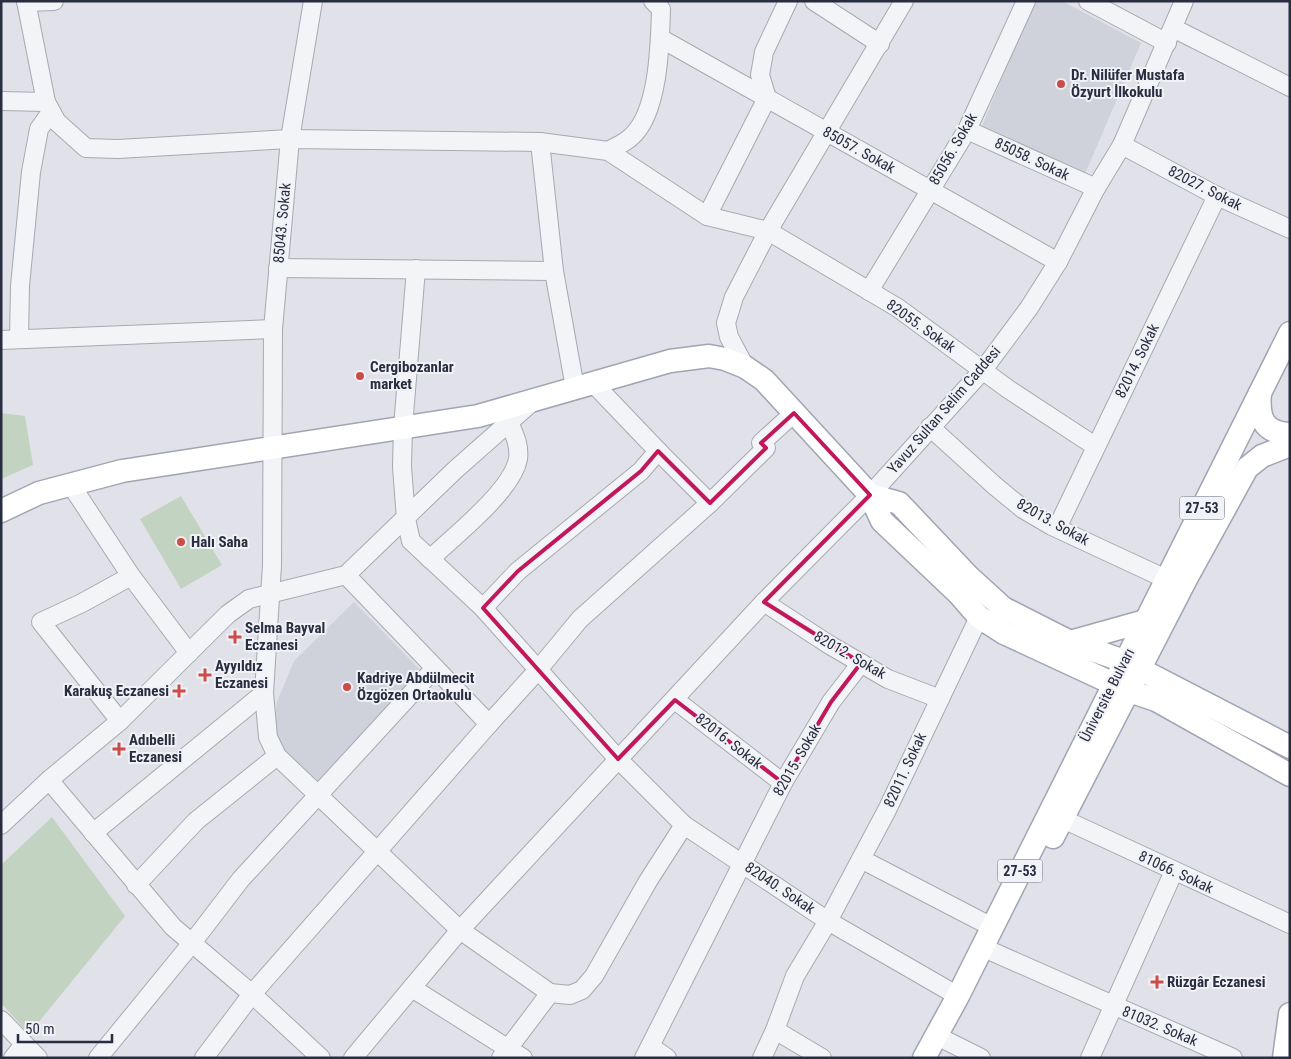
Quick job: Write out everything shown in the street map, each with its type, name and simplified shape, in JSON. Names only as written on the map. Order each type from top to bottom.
[{"type":"main road","name":"Üniversite Bulvarı","points":[[1132,666],[1145,621],[1290,333]]},
{"type":"main road","points":[[1,511],[39,493],[122,471],[478,416],[670,360],[695,357],[725,358],[745,367],[764,380],[870,495],[882,521],[959,594],[979,617],[1004,633],[1121,687],[1156,700],[1290,775]]},
{"type":"main road","points":[[1260,392],[1259,411],[1264,423],[1275,431],[1290,434]]},
{"type":"main road","name":"Üniversite Bulvarı","points":[[943,1049],[1111,727],[1121,687],[1132,666],[1247,468],[1262,456],[1290,445]]},
{"type":"main road","points":[[870,495],[899,503],[969,577],[1003,608],[1070,642],[1132,666],[1290,747]]},
{"type":"main road","points":[[1070,642],[1145,621]]},
{"type":"main road","points":[[1084,669],[1102,706]]},
{"type":"main road","name":"Üniversite Bulvarı","points":[[924,1058],[958,996],[1102,706],[1121,687]]},
{"type":"main road","points":[[1111,727],[1156,700]]},
{"type":"main road","points":[[1284,1058],[1290,1014]]},
{"type":"street","points":[[54,1],[26,2],[49,107],[68,134],[86,148],[118,149],[290,139],[540,142],[608,151],[632,137],[645,118],[658,70],[660,5]]},
{"type":"street","name":"85043. Sokak","points":[[277,756],[268,737],[264,693],[270,594],[273,329],[290,139],[313,1]]},
{"type":"street","points":[[707,216],[767,98],[760,75],[764,52],[788,1]]},
{"type":"street","points":[[814,1],[880,44]]},
{"type":"street","points":[[745,367],[728,337],[726,323],[734,297],[768,231],[828,133],[904,1]]},
{"type":"street","name":"85056. Sokak","points":[[869,291],[967,130],[1026,1]]},
{"type":"street","points":[[1088,1],[1290,87]]},
{"type":"street","name":"Yavuz Sultan Selim Caddesi","points":[[353,1058],[460,930],[764,602],[870,495],[930,426],[983,370],[1029,308],[1058,262],[1096,188],[1122,145],[1184,1]]},
{"type":"street","name":"85057. Sokak","points":[[660,38],[1058,262]]},
{"type":"street","points":[[1,101],[49,107]]},
{"type":"street","points":[[49,107],[38,129],[31,172],[20,286],[10,340],[273,329]]},
{"type":"street","name":"85058. Sokak","points":[[967,130],[1096,188]]},
{"type":"street","points":[[540,142],[554,271],[584,385],[658,451],[710,503]]},
{"type":"street","name":"82027. Sokak","points":[[1122,145],[1217,196],[1290,229]]},
{"type":"street","name":"82055. Sokak","points":[[608,151],[707,216],[768,231],[898,308],[1008,389],[1095,446]]},
{"type":"street","name":"82014. Sokak","points":[[1057,528],[1217,196]]},
{"type":"street","points":[[278,268],[554,271]]},
{"type":"street","name":"82040. Sokak","points":[[416,269],[403,427],[402,467],[406,519],[411,542],[483,608],[537,671],[618,759],[684,825],[828,921],[958,996]]},
{"type":"street","points":[[1,825],[49,780],[120,720],[228,614],[249,599],[346,575],[534,400]]},
{"type":"street","points":[[204,1058],[252,994],[377,850],[537,671],[580,619],[710,503],[766,448],[761,444],[794,413]]},
{"type":"street","points":[[430,559],[508,483],[518,459],[517,440],[509,422]]},
{"type":"street","name":"82013. Sokak","points":[[930,426],[1023,509],[1057,528],[1166,579]]},
{"type":"street","points":[[483,608],[518,571],[641,471],[658,451]]},
{"type":"street","points":[[71,485],[131,576],[189,653]]},
{"type":"street","points":[[346,575],[434,669],[489,724]]},
{"type":"street","points":[[120,720],[42,622],[131,576]]},
{"type":"street","name":"82012. Sokak","points":[[764,602],[828,644],[888,679],[940,699]]},
{"type":"street","name":"82011. Sokak","points":[[762,1058],[775,1030],[795,976],[828,921],[861,859],[979,617]]},
{"type":"street","name":"82015. Sokak","points":[[648,1053],[783,783],[831,702],[862,663]]},
{"type":"street","points":[[98,1058],[192,943],[241,879],[434,669]]},
{"type":"street","points":[[93,833],[264,693]]},
{"type":"street","name":"82016. Sokak","points":[[675,700],[783,783]]},
{"type":"street","points":[[136,885],[196,821],[277,756],[460,930],[550,993],[570,995],[582,990],[594,976],[648,881],[684,825]]},
{"type":"street","points":[[49,780],[173,928],[252,994],[321,1058]]},
{"type":"street","name":"81066. Sokak","points":[[1063,820],[1290,924]]},
{"type":"street","points":[[861,859],[992,927]]},
{"type":"street","points":[[1090,1058],[1174,871]]},
{"type":"street","name":"81032. Sokak","points":[[993,952],[1233,1058]]},
{"type":"street","points":[[412,988],[504,1053],[524,1058]]},
{"type":"street","points":[[504,1053],[550,993]]},
{"type":"street","points":[[1,1020],[33,1053]]},
{"type":"street","points":[[775,1030],[822,1058]]},
{"type":"street","points":[[13,1058],[22,1046],[33,1053]]},
{"type":"street","points":[[943,1049],[981,1058]]},
{"type":"street","points":[[648,1053],[666,1058]]},
{"type":"highlighted area","points":[[794,413],[870,495],[764,602],[861,663],[831,702],[783,783],[675,700],[618,759],[483,608],[518,571],[641,471],[658,451],[710,503],[766,448],[761,443]]},
{"type":"shaded area","name":"Dr. Nilüfer Mustafa Özyurt İlkokulu","points":[[1034,1],[1062,1],[1141,43],[1085,174],[982,126]]},
{"type":"shaded area","name":"Kadriye Abdülmecit Özgözen Ortaokulu","points":[[354,602],[423,673],[324,786],[272,739],[277,702],[294,661]]},
{"type":"green space","points":[[1,413],[25,416],[33,465],[1,479]]},
{"type":"green space","name":"Halı Saha","points":[[181,496],[222,565],[181,589],[140,519]]},
{"type":"green space","points":[[52,817],[125,916],[29,1034],[1,1003],[1,865]]},
{"type":"place","name":"Dr. Nilüfer Mustafa Özyurt İlkokulu","points":[[1061,84]]},
{"type":"place","name":"Cergibozanlar market","points":[[360,376]]},
{"type":"place","name":"Halı Saha","points":[[181,542]]},
{"type":"place","name":"Selma Bayval Eczanesi","points":[[235,637]]},
{"type":"place","name":"Ayyıldız Eczanesi","points":[[205,675]]},
{"type":"place","name":"Kadriye Abdülmecit Özgözen Ortaokulu","points":[[347,687]]},
{"type":"place","name":"Karakuş Eczanesi","points":[[179,691]]},
{"type":"place","name":"Adıbelli Eczanesi","points":[[119,749]]},
{"type":"place","name":"Rüzgâr Eczanesi","points":[[1157,982]]}]
